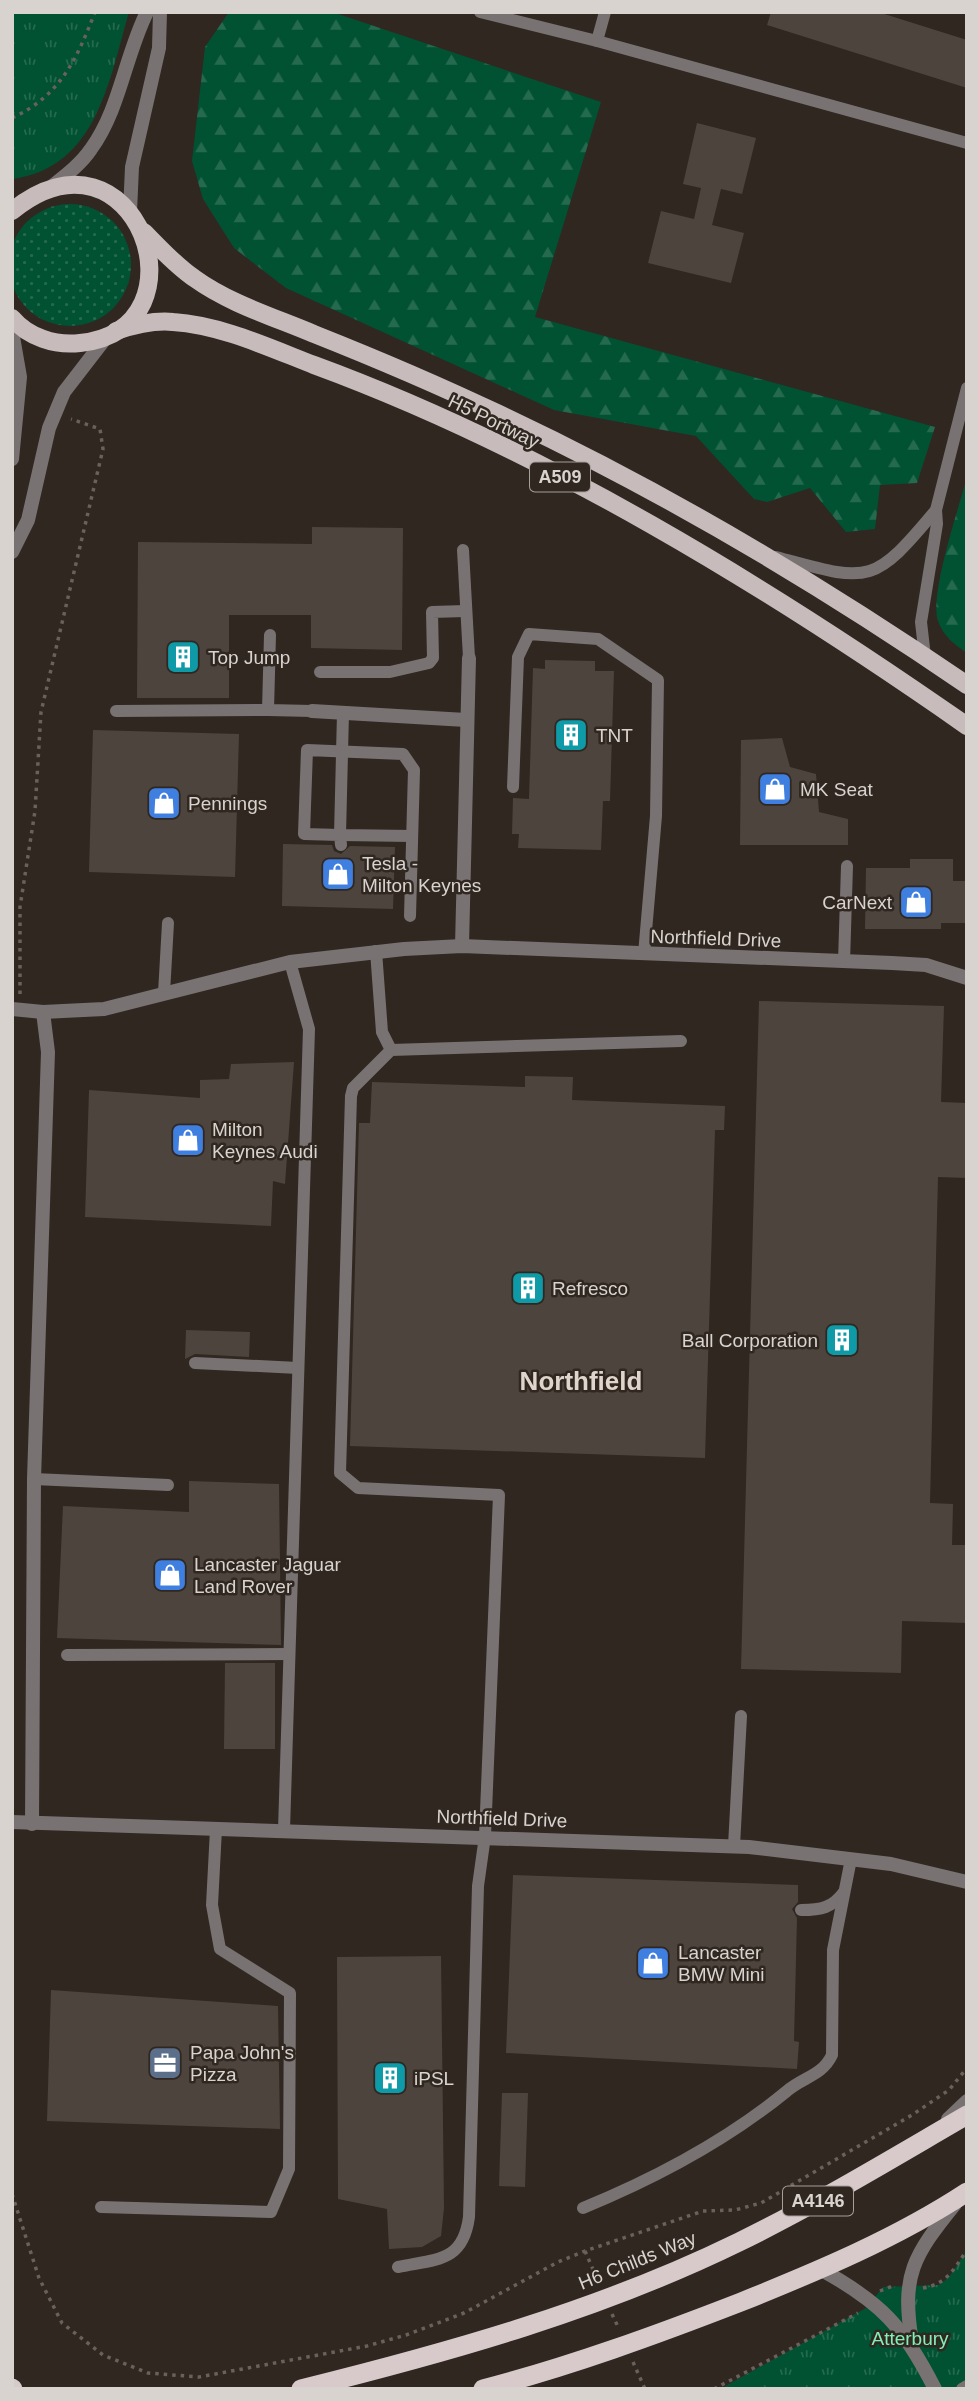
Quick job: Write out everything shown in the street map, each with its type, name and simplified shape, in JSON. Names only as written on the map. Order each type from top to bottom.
[{"type":"highway","name":"H6 Childs Way","points":[[301,2389],[446,2351],[664,2276],[785,2218],[967,2116]]},
{"type":"highway","points":[[483,2389],[549,2371],[664,2332],[820,2269],[908,2227],[964,2194]]},
{"type":"main road","name":"A509","points":[[12,200],[51,187],[73,185],[94,189],[114,198],[130,212],[144,232],[149,249],[148,286],[130,319],[112,333],[90,342],[50,342],[32,334],[12,318]]},
{"type":"main road","name":"A509","points":[[12,211],[31,195]]},
{"type":"main road","name":"H5 Portway","points":[[144,232],[183,270],[216,292],[410,373],[608,467],[761,553],[967,685]]},
{"type":"main road","name":"H5 Portway","points":[[112,333],[150,322],[195,324],[360,382],[457,426],[543,467],[707,559],[855,650],[967,726]]},
{"type":"street","points":[[51,187],[91,150],[105,126],[134,39],[147,12]]},
{"type":"street","points":[[130,212],[132,167],[159,48],[160,12]]},
{"type":"street","points":[[12,331],[20,377],[12,459]]},
{"type":"street","points":[[12,552],[28,520],[50,428],[64,392],[112,333]]},
{"type":"street","points":[[461,946],[469,658]]},
{"type":"street","points":[[312,711],[466,720]]},
{"type":"street","name":"Northfield Drive","points":[[15,1009],[43,1012],[104,1009],[290,962],[376,951],[461,946],[926,965],[967,978]]},
{"type":"street","points":[[32,1824],[34,1479],[48,1052],[43,1012]]},
{"type":"street","name":"Northfield Drive","points":[[12,1822],[734,1846],[794,1850],[891,1864],[967,1882]]},
{"type":"street","points":[[905,2151],[935,2130],[967,2102]]},
{"type":"street","points":[[935,2389],[912,2342],[906,2304],[907,2287],[926,2241],[964,2194]]},
{"type":"street","points":[[820,2269],[872,2301],[912,2342]]},
{"type":"lane","points":[[480,12],[597,41],[967,143]]},
{"type":"lane","points":[[597,41],[605,12]]},
{"type":"lane","points":[[925,657],[921,622],[937,524],[936,510],[967,388]]},
{"type":"lane","points":[[761,553],[828,573],[862,574],[894,558],[936,510]]},
{"type":"lane","points":[[463,550],[469,658]]},
{"type":"lane","points":[[320,672],[390,673],[429,663],[433,658],[432,612],[465,611]]},
{"type":"lane","points":[[268,710],[270,635]]},
{"type":"lane","points":[[513,787],[519,657],[529,635],[598,639],[658,680],[656,816],[644,954]]},
{"type":"lane","points":[[116,710],[312,711]]},
{"type":"lane","points":[[340,840],[344,713]]},
{"type":"lane","points":[[410,916],[414,770],[403,754],[307,750],[306,839],[369,841],[412,836]]},
{"type":"lane","points":[[844,962],[846,866]]},
{"type":"lane","points":[[164,993],[167,923]]},
{"type":"lane","points":[[376,951],[382,1032],[391,1050]]},
{"type":"lane","points":[[284,1830],[309,1028],[290,962]]},
{"type":"lane","points":[[398,2267],[450,2256],[465,2242],[467,2232],[478,1886],[485,1836],[499,1495],[358,1488],[340,1473],[338,1462],[351,1096],[353,1088],[391,1050],[681,1041]]},
{"type":"lane","points":[[195,1363],[299,1368]]},
{"type":"lane","points":[[34,1479],[168,1485]]},
{"type":"lane","points":[[66,1655],[289,1654]]},
{"type":"lane","points":[[734,1846],[741,1716]]},
{"type":"lane","points":[[101,2207],[271,2212],[289,2169],[290,1993],[220,1949],[212,1905],[216,1829]]},
{"type":"lane","points":[[583,2208],[629,2190],[739,2128],[774,2104],[788,2090],[826,2067],[832,2055],[833,1950],[850,1859]]},
{"type":"lane","points":[[801,1910],[824,1909],[836,1903],[845,1891]]},
{"type":"lane","points":[[962,2389],[967,2385]]},
{"type":"path","points":[[12,118],[37,107],[63,78],[78,57],[95,12]]},
{"type":"path","points":[[15,1009],[20,907],[35,811],[41,712],[103,449],[100,429],[62,416]]},
{"type":"path","points":[[12,2194],[14,2208],[39,2278],[62,2323],[103,2355],[148,2373],[199,2377],[367,2346],[436,2325],[498,2296],[558,2262],[585,2251],[703,2211],[735,2210],[761,2203],[912,2115],[949,2090],[967,2068]]},
{"type":"path","points":[[714,2389],[866,2308],[883,2287],[891,2284],[907,2287],[939,2285],[949,2277],[967,2250]]},
{"type":"path","points":[[585,2251],[601,2288]]},
{"type":"path","points":[[612,2313],[623,2338]]},
{"type":"path","points":[[629,2351],[645,2389]]},
{"type":"green space","points":[[12,12],[129,12],[106,92],[81,139],[63,158],[41,171],[12,179]]},
{"type":"green space","points":[[229,12],[332,12],[601,102],[535,317],[935,427],[917,483],[880,485],[875,529],[846,532],[810,488],[767,502],[754,499],[696,436],[554,410],[286,288],[234,248],[203,199],[192,161],[205,47]]},
{"type":"green space","points":[[70,204],[93,208],[113,222],[127,242],[131,265],[127,288],[113,308],[93,322],[70,326],[47,322],[27,308],[13,288],[9,265],[13,242],[27,222],[47,208]]},
{"type":"green space","points":[[967,477],[967,653],[946,636],[938,621],[936,609],[941,572]]},
{"type":"green space","name":"Atterbury","points":[[967,2250],[967,2389],[720,2389],[866,2308],[883,2287],[939,2285],[949,2277]]},
{"type":"building","points":[[771,12],[878,12],[967,40],[967,88],[767,25]]},
{"type":"building","points":[[697,123],[756,138],[742,194],[721,189],[712,225],[744,233],[731,283],[648,263],[661,211],[694,219],[701,188],[683,184]]},
{"type":"building","points":[[312,527],[403,528],[402,650],[311,648],[311,615],[229,615],[229,698],[137,698],[138,542],[312,544]]},
{"type":"building","name":"TNT","points":[[545,660],[595,661],[595,671],[614,671],[610,801],[603,801],[601,850],[518,848],[519,834],[512,834],[513,798],[529,799],[533,668],[545,669]]},
{"type":"building","name":"Pennings","points":[[93,730],[239,734],[235,877],[89,872]]},
{"type":"building","points":[[782,738],[790,767],[816,774],[819,812],[848,819],[848,845],[740,845],[741,740]]},
{"type":"building","name":"Tesla - Milton Keynes","points":[[283,844],[332,845],[334,851],[341,854],[350,846],[395,847],[393,909],[282,906]]},
{"type":"building","name":"CarNext","points":[[910,859],[953,859],[953,881],[967,881],[967,923],[941,923],[941,929],[865,929],[866,868],[910,868]]},
{"type":"building","name":"Ball Corporation","points":[[759,1001],[944,1006],[941,1102],[967,1103],[967,1178],[938,1177],[930,1503],[953,1504],[952,1545],[967,1545],[967,1623],[902,1621],[901,1673],[741,1669]]},
{"type":"building","name":"Milton Keynes Audi","points":[[294,1062],[285,1184],[273,1181],[271,1226],[85,1217],[89,1090],[200,1098],[200,1080],[229,1079],[231,1064]]},
{"type":"building","name":"Refresco","points":[[525,1076],[573,1077],[572,1100],[725,1106],[724,1130],[715,1130],[705,1458],[350,1446],[359,1123],[370,1123],[372,1082],[525,1087]]},
{"type":"building","points":[[186,1330],[250,1332],[249,1357],[195,1354],[185,1359]]},
{"type":"building","name":"Lancaster Jaguar Land Rover","points":[[189,1481],[279,1484],[281,1645],[57,1638],[63,1506],[189,1512]]},
{"type":"building","points":[[225,1663],[275,1663],[275,1749],[224,1749]]},
{"type":"building","name":"Lancaster BMW Mini","points":[[513,1875],[798,1885],[798,1902],[792,1909],[797,1918],[794,2041],[799,2042],[797,2069],[506,2053]]},
{"type":"building","name":"iPSL","points":[[441,1956],[444,2208],[441,2236],[422,2247],[389,2249],[387,2209],[338,2199],[337,1957]]},
{"type":"building","name":"Papa John's Pizza","points":[[51,1990],[278,2006],[280,2129],[47,2121]]},
{"type":"building","points":[[502,2093],[528,2093],[525,2187],[499,2186]]},
{"type":"place","name":"Top Jump","points":[[183,657]]},
{"type":"place","name":"TNT","points":[[571,735]]},
{"type":"place","name":"MK Seat","points":[[775,789]]},
{"type":"place","name":"Pennings","points":[[164,803]]},
{"type":"place","name":"Tesla - Milton Keynes","points":[[338,874]]},
{"type":"place","name":"CarNext","points":[[916,902]]},
{"type":"place","name":"Milton Keynes Audi","points":[[188,1140]]},
{"type":"place","name":"Refresco","points":[[528,1288]]},
{"type":"place","name":"Ball Corporation","points":[[842,1340]]},
{"type":"place","name":"Lancaster Jaguar Land Rover","points":[[170,1575]]},
{"type":"place","name":"Lancaster BMW Mini","points":[[653,1963]]},
{"type":"place","name":"Papa John's Pizza","points":[[165,2063]]},
{"type":"place","name":"iPSL","points":[[390,2078]]},
{"type":"district","name":"Northfield","points":[[581,1381]]}]
